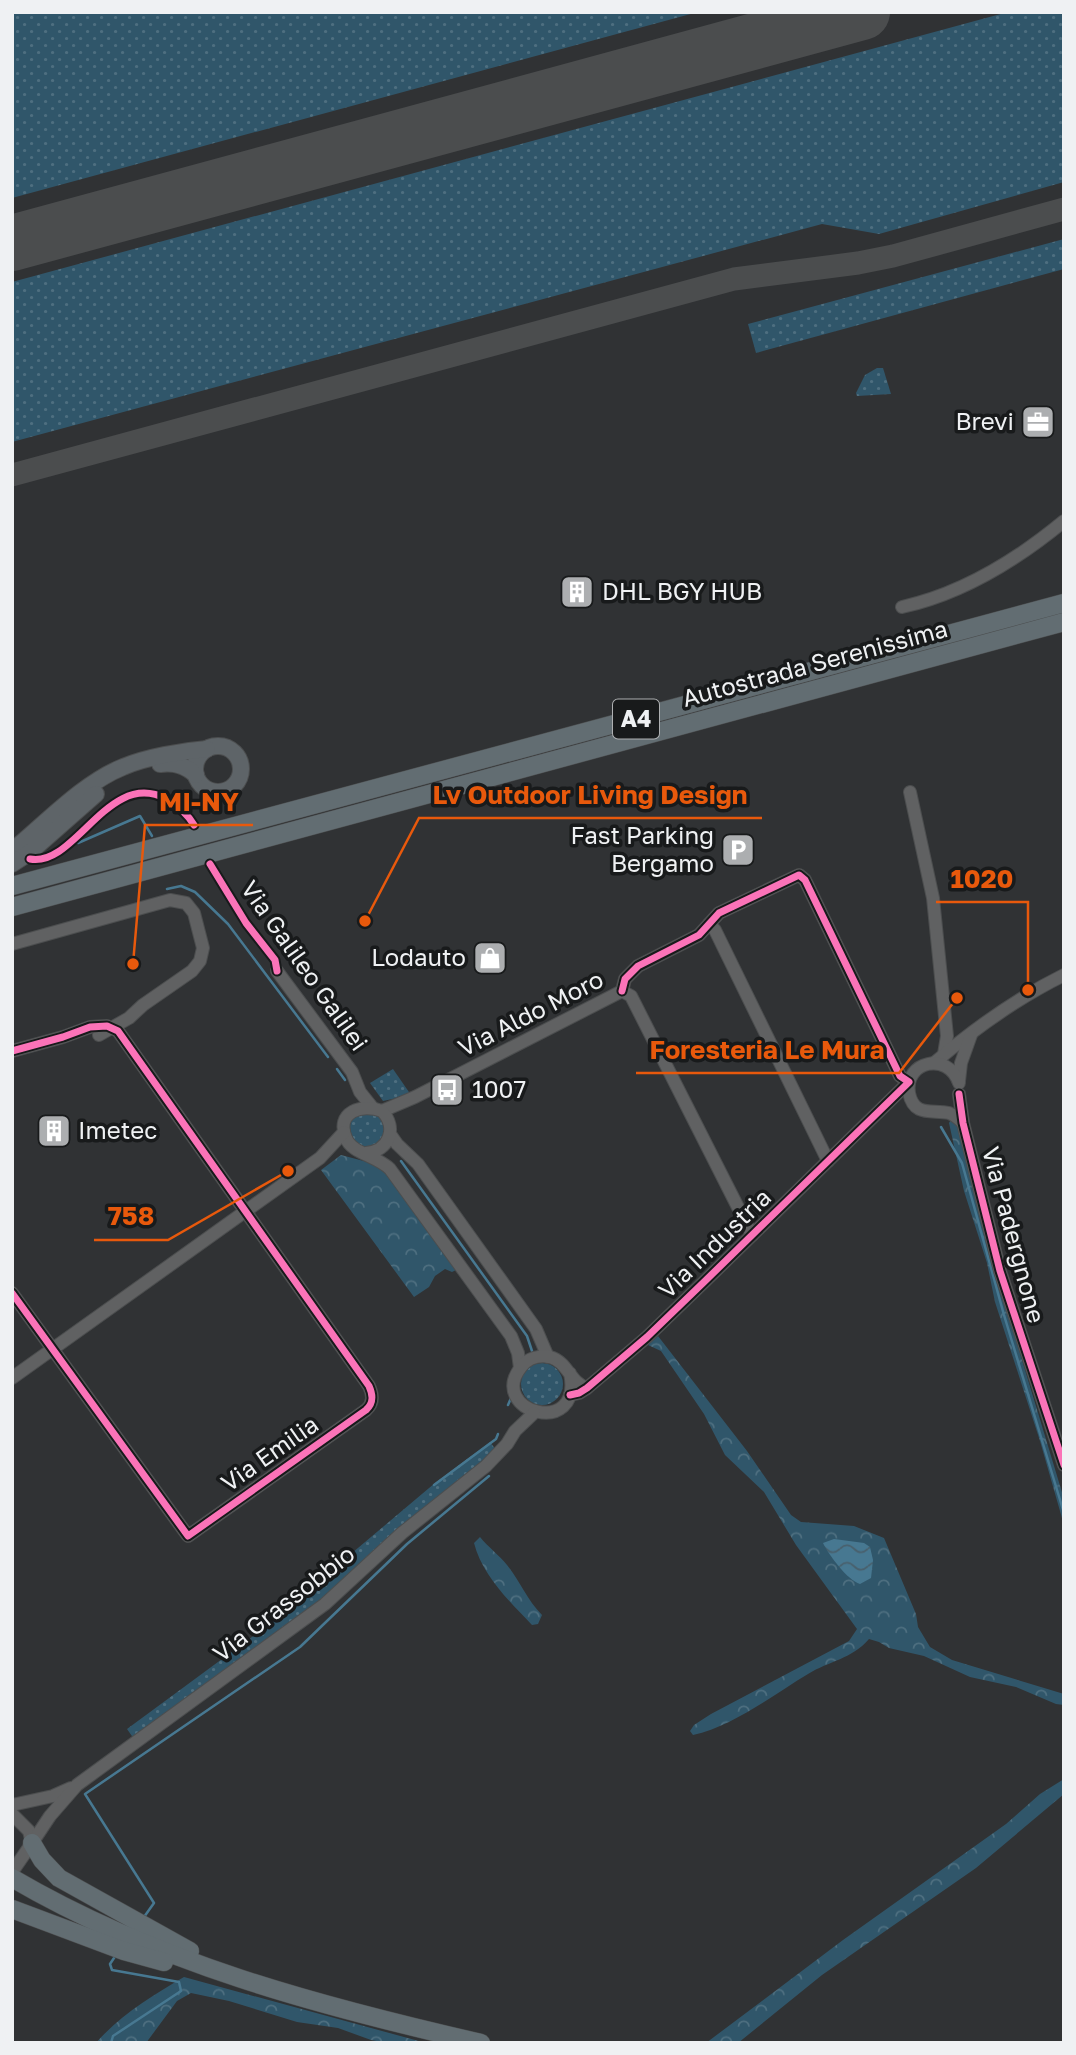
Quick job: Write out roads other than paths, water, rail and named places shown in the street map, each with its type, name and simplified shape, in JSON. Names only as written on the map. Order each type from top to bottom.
[{"type":"highway","name":"Autostrada Serenissima","points":[[12,886],[1064,603]]},
{"type":"highway","name":"Autostrada Serenissima","points":[[12,906],[1064,622]]},
{"type":"highway","points":[[32,1843],[42,1860],[59,1878],[246,1980]]},
{"type":"highway","points":[[12,1878],[135,1939],[187,1961],[339,2009],[481,2043]]},
{"type":"highway","points":[[12,1909],[124,1951],[193,1971],[246,1980]]},
{"type":"main road","points":[[12,851],[70,802],[121,767],[220,746],[235,753],[241,764],[239,781],[230,790],[213,792],[202,786],[196,775],[184,766],[172,763],[125,774],[12,864]]},
{"type":"main road","points":[[196,775],[198,758],[207,749]]},
{"type":"street","points":[[902,607],[939,596],[988,573],[1064,521]]},
{"type":"street","points":[[909,792],[933,898],[944,1050],[959,1088],[954,1104],[940,1113],[923,1111],[914,1104],[909,1094],[909,1082],[918,1068],[944,1050],[1036,989],[1064,975]]},
{"type":"street","name":"Via Aldo Moro","points":[[391,1130],[400,1108],[415,1097],[622,991],[625,979],[638,966],[699,935],[719,913],[799,875],[805,880],[900,1076],[909,1082]]},
{"type":"street","points":[[12,944],[170,900],[182,901],[191,908],[203,948],[200,961],[192,971],[113,1028],[63,1037],[12,1051]]},
{"type":"street","points":[[709,924],[715,930],[828,1161]]},
{"type":"street","name":"Via Galileo Galilei","points":[[277,971],[352,1072],[360,1092],[377,1109]]},
{"type":"street","points":[[622,991],[631,996],[752,1235]]},
{"type":"street","points":[[94,1031],[143,1005]]},
{"type":"street","points":[[113,1028],[123,1036],[245,1211]]},
{"type":"street","points":[[94,1031],[116,1041],[136,1057]]},
{"type":"street","name":"Via Padergnone","points":[[970,1033],[961,1063],[959,1088],[963,1123],[1000,1271],[1064,1465]]},
{"type":"street","points":[[944,1050],[961,1063]]},
{"type":"street","name":"Via Industria","points":[[570,1395],[587,1388],[647,1337],[909,1082]]},
{"type":"street","points":[[12,1378],[320,1158],[344,1132],[347,1118],[360,1092]]},
{"type":"street","name":"Via Aldo Moro","points":[[377,1109],[415,1097]]},
{"type":"street","points":[[880,1110],[895,1104],[914,1104]]},
{"type":"street","points":[[351,1113],[363,1107],[377,1109],[397,1144],[418,1164],[536,1329],[548,1357]]},
{"type":"street","name":"Via Padergnone","points":[[940,1113],[951,1114],[963,1123]]},
{"type":"street","points":[[320,1158],[340,1151],[379,1150],[388,1140],[391,1130]]},
{"type":"street","points":[[344,1132],[350,1145],[383,1162],[390,1169],[511,1336],[518,1353],[520,1368]]},
{"type":"street","name":"Via Emilia","points":[[52,1350],[188,1536],[366,1410],[372,1401],[369,1386],[245,1211]]},
{"type":"street","points":[[12,1293],[52,1350]]},
{"type":"street","points":[[515,1431],[519,1410],[514,1382],[520,1368],[532,1358],[548,1357],[561,1362],[576,1382],[587,1388]]},
{"type":"street","points":[[517,1398],[534,1413],[557,1410],[565,1404],[570,1395],[570,1374]]},
{"type":"street","name":"Via Grassobbio","points":[[12,1805],[53,1796],[77,1785],[325,1604],[402,1533],[486,1466],[534,1413]]},
{"type":"street","name":"Via Grassobbio","points":[[12,1872],[50,1816],[77,1785]]},
{"type":"street","points":[[12,1814],[24,1823],[32,1843]]},
{"type":"water","points":[[834,1539],[864,1543],[870,1547],[873,1560],[871,1578],[860,1584],[844,1572],[823,1543]]},
{"type":"waterway","points":[[78,843],[140,816],[152,836]]},
{"type":"waterway","points":[[167,889],[181,886],[195,892],[228,924],[328,1057]]},
{"type":"waterway","points":[[337,1069],[345,1080]]},
{"type":"waterway","points":[[941,1127],[962,1163],[1004,1315],[1064,1513]]},
{"type":"waterway","points":[[401,1161],[527,1336],[532,1351]]},
{"type":"waterway","points":[[508,1405],[511,1398]]},
{"type":"waterway","points":[[434,1485],[496,1439],[498,1434]]},
{"type":"waterway","points":[[144,1917],[154,1903],[85,1794],[300,1647],[407,1544],[489,1476]]},
{"type":"waterway","points":[[111,2043],[113,2036],[181,1991],[179,1982],[112,1970],[110,1964],[116,1955]]},
{"type":"place","name":"Brevi","points":[[1038,422]]},
{"type":"place","name":"DHL BGY HUB","points":[[577,592]]},
{"type":"place","name":"Fast Parking Bergamo","points":[[738,850]]},
{"type":"place","name":"Lv Outdoor Living Design","points":[[365,921]]},
{"type":"place","name":"Lodauto","points":[[490,958]]},
{"type":"place","name":"MI-NY","points":[[133,964]]},
{"type":"place","name":"1020","points":[[1028,990]]},
{"type":"place","name":"Foresteria Le Mura","points":[[957,998]]},
{"type":"place","name":"1007","points":[[447,1090]]},
{"type":"place","name":"Imetec","points":[[54,1131]]},
{"type":"place","name":"758","points":[[288,1171]]}]
